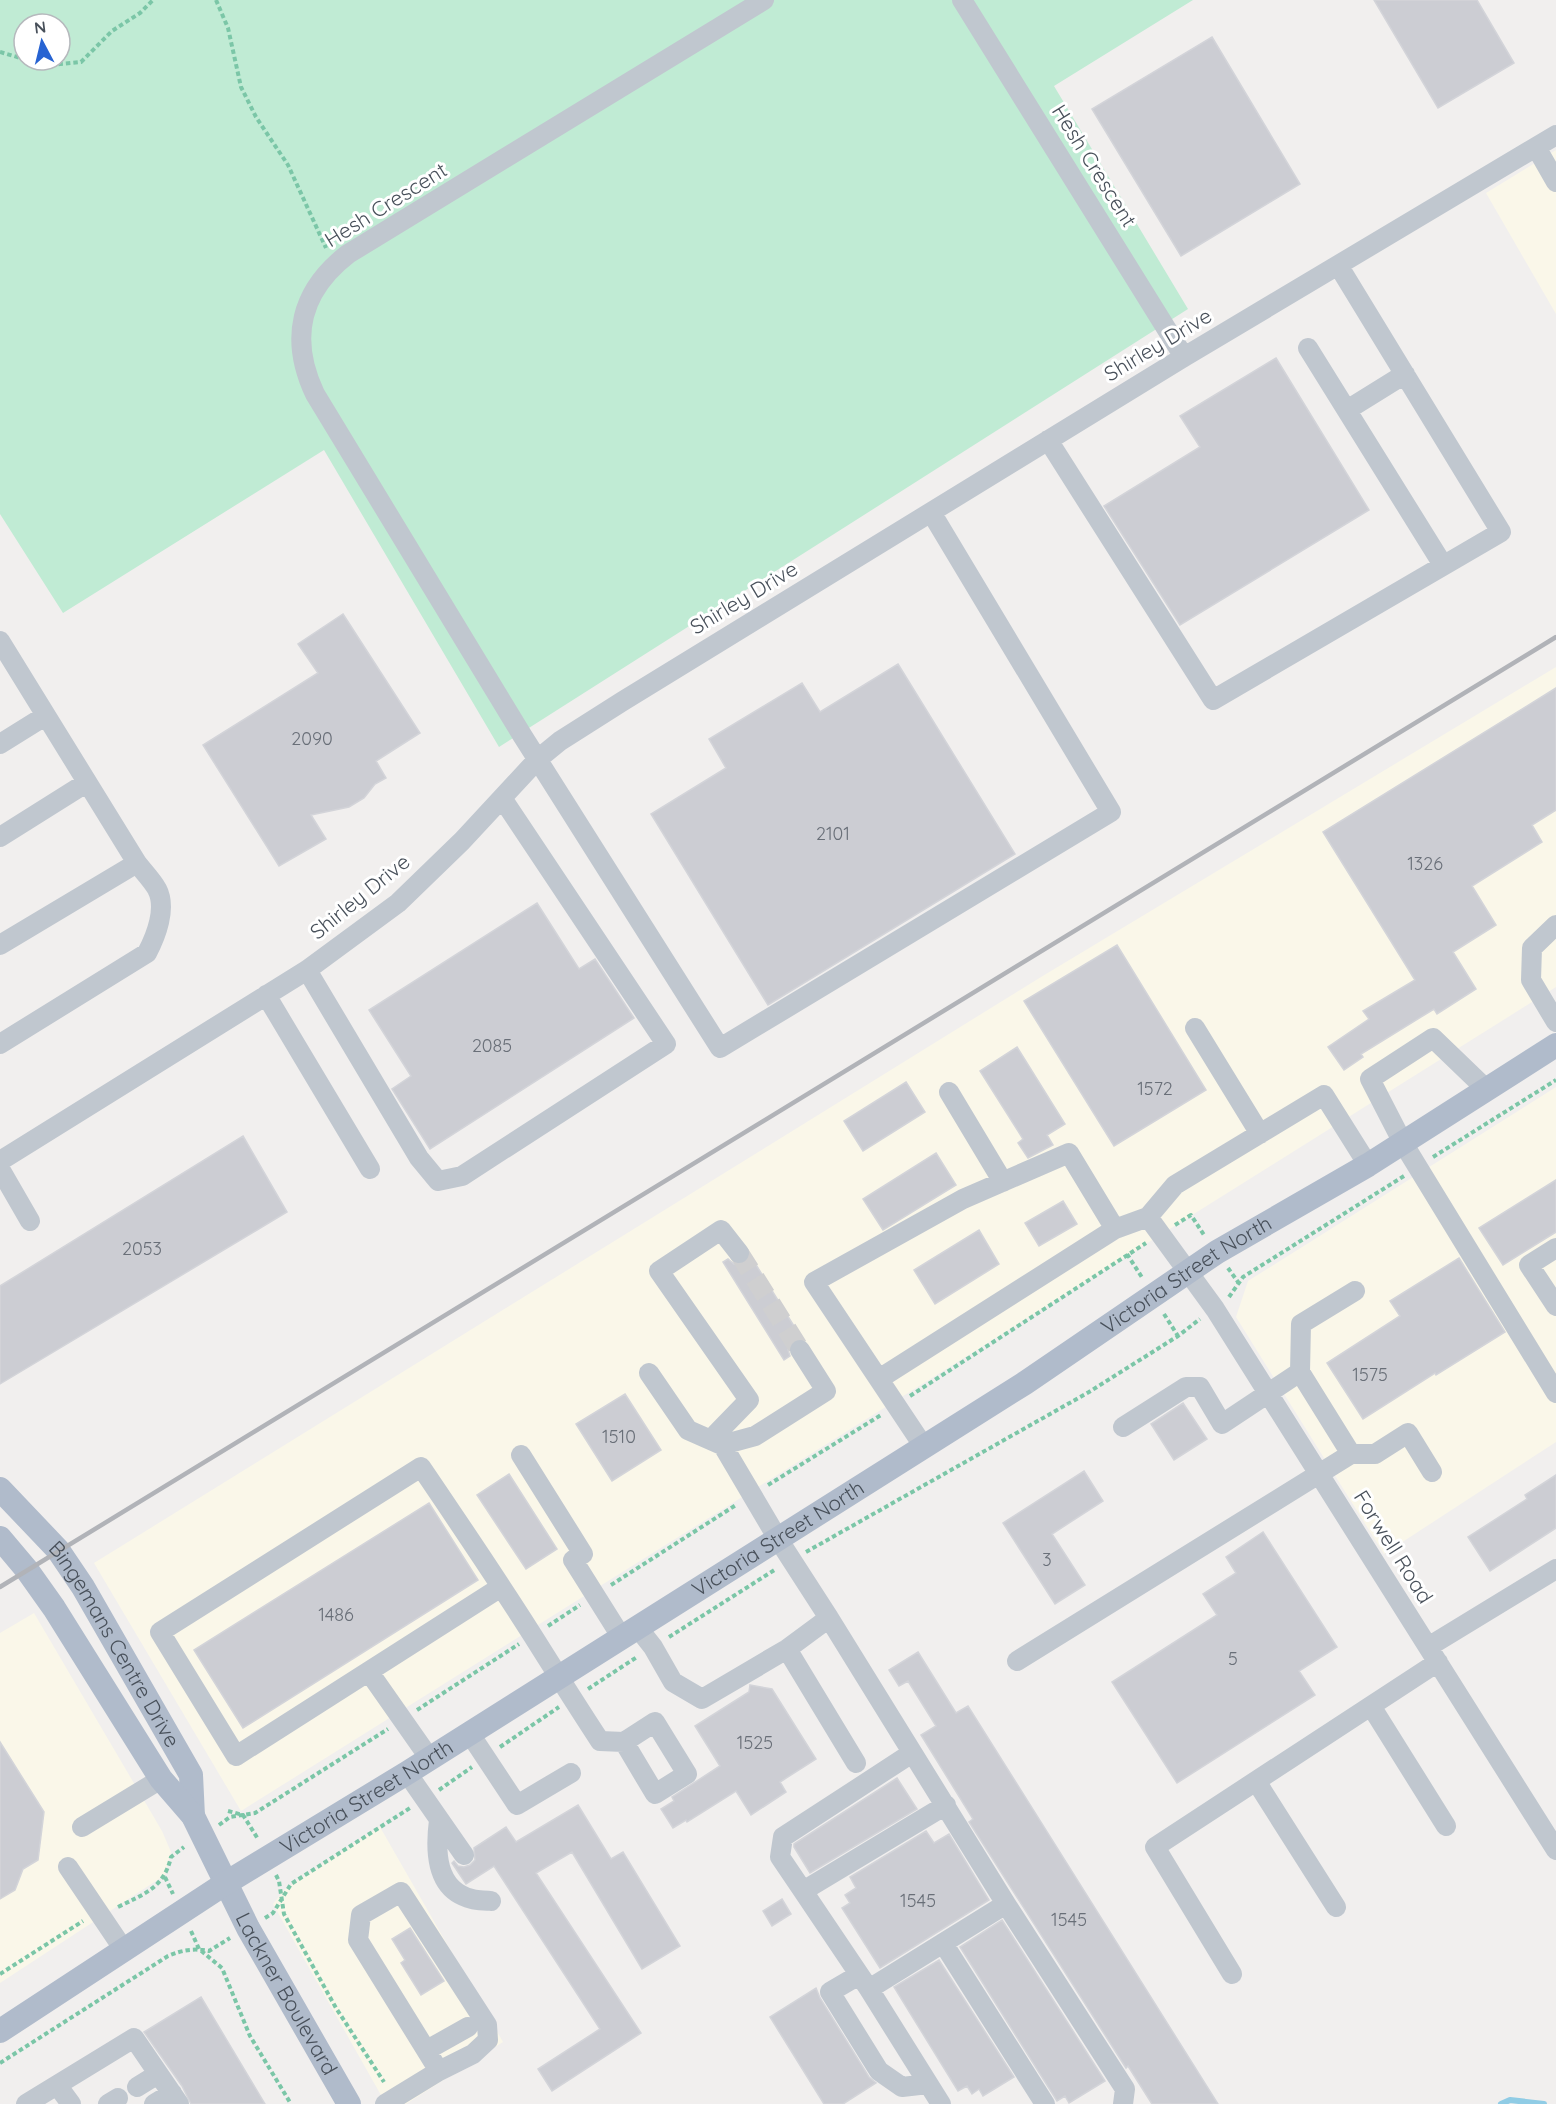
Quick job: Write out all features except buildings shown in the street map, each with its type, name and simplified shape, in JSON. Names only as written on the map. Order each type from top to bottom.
[{"type":"main road","name":"Victoria Street North","points":[[0,2031],[226,1883],[470,1734],[1025,1383],[1217,1252],[1368,1165],[1556,1045]]},
{"type":"main road","name":"Bingemans Centre Drive","points":[[0,1489],[58,1550],[83,1587],[191,1775],[193,1816]]},
{"type":"main road","name":"Bingemans Centre Drive","points":[[0,1538],[27,1570],[54,1608],[161,1779],[193,1816],[226,1883]]},
{"type":"main road","name":"Lackner Boulevard","points":[[226,1883],[248,1928],[349,2104]]},
{"type":"street","name":"Hesh Crescent","points":[[764,0],[348,254],[334,265],[313,292],[302,325],[302,360],[307,377],[326,412],[538,759],[720,1048],[1111,812],[931,512]]},
{"type":"street","name":"Hesh Crescent","points":[[963,0],[1184,357]]},
{"type":"street","name":"Shirley Drive","points":[[0,1161],[307,970],[398,903],[462,841],[538,759],[560,741],[1047,440],[1556,135]]},
{"type":"street","points":[[1536,147],[1556,182]]},
{"type":"street","points":[[1047,440],[1213,700],[1501,532],[1338,265]]},
{"type":"street","points":[[1308,348],[1443,565]]},
{"type":"street","points":[[1347,410],[1405,374]]},
{"type":"street","points":[[0,641],[86,783],[137,863],[158,891],[160,915],[156,937],[147,953],[0,1044]]},
{"type":"street","points":[[0,744],[45,716]]},
{"type":"street","points":[[0,837],[86,783]]},
{"type":"street","points":[[307,970],[419,1158],[438,1181],[462,1176],[666,1044],[502,798]]},
{"type":"street","points":[[0,945],[137,863]]},
{"type":"street","points":[[1556,925],[1532,948],[1532,980],[1556,1022]]},
{"type":"street","points":[[266,995],[370,1169]]},
{"type":"street","points":[[1195,1028],[1260,1134]]},
{"type":"street","points":[[1486,1089],[1433,1038],[1370,1079],[1403,1143],[1556,1393]]},
{"type":"street","points":[[949,1092],[1003,1182]]},
{"type":"street","points":[[879,1379],[1115,1229],[1148,1217],[1175,1185],[1324,1095],[1368,1165]]},
{"type":"street","points":[[924,1447],[814,1282],[963,1199],[1069,1153],[1115,1229]]},
{"type":"street","points":[[0,1169],[30,1221]]},
{"type":"street","name":"Forwell Road","points":[[1148,1217],[1215,1309],[1556,1850]]},
{"type":"street","points":[[719,1439],[749,1400],[659,1271],[721,1230],[739,1253]]},
{"type":"street","points":[[1556,1248],[1530,1265],[1556,1306]]},
{"type":"street","points":[[1351,1454],[1300,1372],[1301,1324],[1355,1290]]},
{"type":"street","points":[[649,1373],[688,1430],[719,1439],[755,1436],[826,1391],[800,1350]]},
{"type":"street","points":[[1123,1426],[1186,1387],[1200,1387],[1222,1424],[1300,1372]]},
{"type":"street","points":[[1017,1660],[1351,1454],[1375,1454],[1408,1433],[1432,1472]]},
{"type":"street","points":[[719,1439],[778,1539],[1006,1904],[1125,2089],[1123,2104]]},
{"type":"street","points":[[520,1455],[583,1554],[573,1560],[630,1633],[653,1647],[673,1682],[702,1699],[787,1649],[829,1618]]},
{"type":"street","points":[[501,1587],[236,1756],[160,1632],[422,1467],[501,1587],[558,1678],[600,1741],[624,1742]]},
{"type":"street","points":[[1232,1974],[1155,1847],[1371,1706],[1433,1654],[1556,1569]]},
{"type":"street","points":[[787,1649],[855,1763]]},
{"type":"street","points":[[369,1672],[430,1759]]},
{"type":"street","points":[[1371,1706],[1446,1826]]},
{"type":"street","points":[[470,1734],[517,1805],[571,1773]]},
{"type":"street","points":[[912,1753],[783,1837],[780,1857],[864,1982],[941,2104]]},
{"type":"street","points":[[407,1773],[464,1855]]},
{"type":"street","points":[[82,1827],[161,1779]]},
{"type":"street","points":[[1256,1781],[1336,1907]]},
{"type":"street","points":[[803,1891],[946,1805]]},
{"type":"street","points":[[440,1820],[436,1845],[439,1868],[451,1888],[471,1899],[491,1901]]},
{"type":"street","points":[[68,1867],[124,1950]]},
{"type":"street","points":[[390,2101],[473,2054],[488,2040],[487,2025],[401,1892],[361,1915],[358,1940],[440,2071]]},
{"type":"street","points":[[928,2084],[902,2087],[879,2071],[830,1992],[864,1982],[943,1943],[1006,1904]]},
{"type":"street","points":[[943,1943],[1045,2104]]},
{"type":"street","points":[[427,2050],[468,2027]]},
{"type":"street","points":[[26,2104],[134,2038],[175,2099],[154,2104]]},
{"type":"street","points":[[137,2087],[158,2074]]},
{"type":"street","points":[[57,2085],[71,2104]]},
{"type":"path","points":[[72,63],[81,62],[112,31],[140,13],[153,0]]},
{"type":"path","points":[[216,0],[228,28],[242,87],[256,117],[288,165],[334,265]]},
{"type":"path","name":"Victoria Street North","points":[[1227,1301],[1238,1282],[1556,1080]]},
{"type":"path","points":[[1181,1220],[1191,1215],[1198,1226]]},
{"type":"path","points":[[910,1396],[1137,1249]]},
{"type":"path","points":[[1127,1254],[1135,1267]]},
{"type":"path","points":[[1232,1274],[1238,1282]]},
{"type":"path","name":"Victoria Street North","points":[[818,1546],[1089,1392],[1178,1336],[1194,1323]]},
{"type":"path","points":[[1170,1324],[1178,1336]]},
{"type":"path","points":[[770,1484],[880,1415]]},
{"type":"path","points":[[607,1588],[735,1506]]},
{"type":"path","name":"Victoria Street North","points":[[675,1633],[774,1570]]},
{"type":"path","points":[[544,1628],[579,1606]]},
{"type":"path","points":[[413,1712],[512,1649]]},
{"type":"path","points":[[586,1690],[638,1657]]},
{"type":"path","points":[[495,1750],[555,1710]]},
{"type":"path","name":"Victoria Street North","points":[[230,1817],[255,1813],[378,1735]]},
{"type":"path","name":"Victoria Street North","points":[[440,1789],[468,1770]]},
{"type":"path","points":[[228,1811],[243,1815],[249,1823]]},
{"type":"path","name":"Victoria Street North","points":[[273,1913],[291,1884],[403,1812]]},
{"type":"path","points":[[0,1974],[84,1921],[142,1895],[161,1882],[166,1878],[171,1857],[175,1853]]},
{"type":"path","points":[[279,1881],[284,1914],[390,2101]]},
{"type":"path","points":[[0,2063],[168,1956],[180,1950],[199,1947],[209,1951]]},
{"type":"path","points":[[199,1947],[222,1968],[250,2036],[291,2104]]},
{"type":"shaded area","points":[[1556,150],[1556,314],[1486,193]]},
{"type":"shaded area","points":[[1556,667],[1556,987],[241,1811],[94,1563],[1041,977]]},
{"type":"shaded area","points":[[1556,1087],[1556,1442],[1384,1554],[1236,1317],[1248,1281]]},
{"type":"shaded area","points":[[34,1613],[162,1831],[171,1852],[165,1875],[0,1983],[0,1633]]},
{"type":"shaded area","points":[[380,1827],[503,2042],[406,2104],[386,2104],[273,1904],[285,1889]]},
{"type":"green space","points":[[0,0],[1193,0],[1054,86],[1188,309],[499,747],[324,450],[63,613],[0,514]]},
{"type":"waterway","points":[[1501,2104],[1510,2100],[1544,2104]]},
{"type":"tunnel","points":[[739,1253],[800,1350]]},
{"type":"railway","points":[[0,1587],[1556,637]]}]
